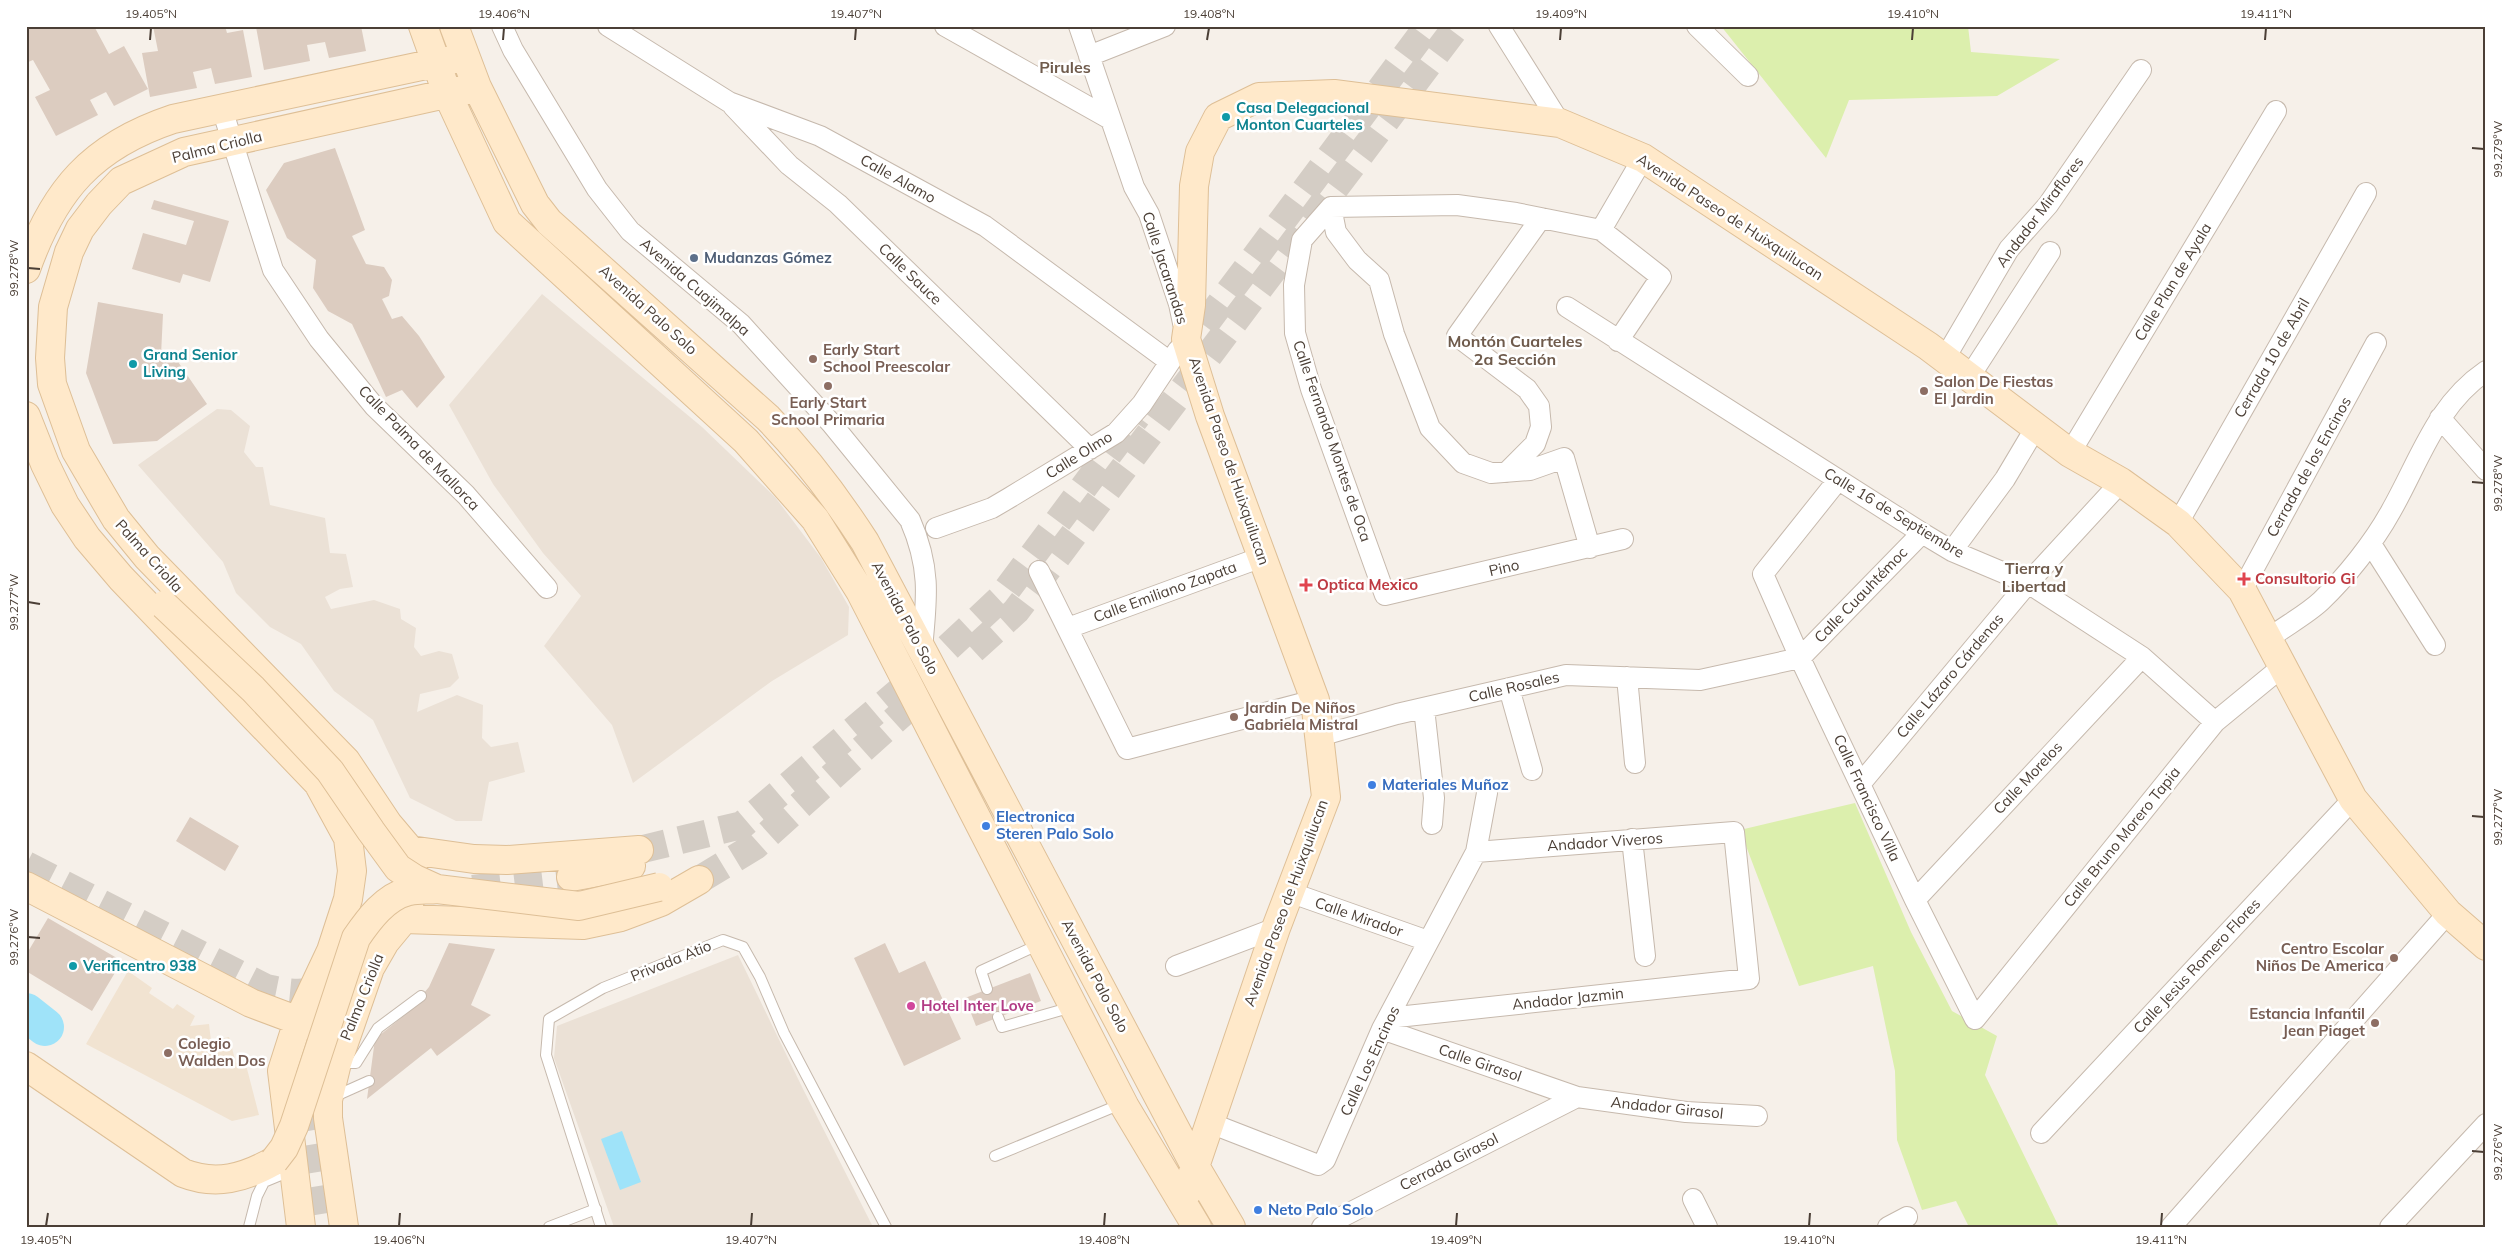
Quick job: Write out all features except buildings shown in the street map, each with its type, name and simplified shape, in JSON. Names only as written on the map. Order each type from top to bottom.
[{"type":"main road","name":"Avenida Palo Solo","points":[[423,26],[447,93],[507,222],[746,441],[815,519],[829,539],[860,591],[1002,872],[1123,1104],[1197,1227]]},
{"type":"main road","name":"Avenida Palo Solo","points":[[454,26],[477,87],[535,204],[549,222],[768,418],[798,449],[841,506],[865,542],[1195,1166],[1231,1227]]},
{"type":"main road","points":[[26,269],[37,239],[50,212],[71,183],[99,155],[151,126],[465,56]]},
{"type":"main road","points":[[399,71],[409,102]]},
{"type":"main road","name":"Palma Criolla","points":[[344,1227],[328,1118],[328,1100],[344,1040],[370,968],[385,942],[404,919],[414,885],[410,850],[388,824],[346,761],[147,557],[116,519],[76,451],[52,384],[50,335],[53,307],[60,279],[80,229],[99,204],[121,181],[167,159],[231,141],[477,87]]},
{"type":"main road","name":"Avenida Paseo de Huixquilucan","points":[[1183,1202],[1276,928],[1326,797],[1315,700],[1210,416],[1186,339],[1191,305],[1194,186],[1200,152],[1218,117],[1259,97],[1334,94],[1560,123],[1643,158],[1945,358],[2070,453],[2121,482],[2178,523],[2242,590],[2353,799],[2448,913],[2486,946]]},
{"type":"main road","points":[[679,380],[699,355]]},
{"type":"main road","points":[[26,416],[45,464],[65,505],[87,538],[122,579],[318,783],[348,838],[352,871],[348,899],[330,951],[306,1002],[282,1071],[301,1227]]},
{"type":"main road","points":[[122,579],[164,605],[253,689],[330,771],[398,868],[415,879],[437,889]]},
{"type":"main road","points":[[300,764],[295,753],[296,746],[302,738],[311,735],[322,736]]},
{"type":"main road","points":[[410,850],[474,859],[507,860],[643,857],[571,877]]},
{"type":"main road","points":[[1002,872],[1032,856]]},
{"type":"main road","points":[[26,1066],[183,1172],[198,1178],[233,1179],[258,1170],[274,1161],[284,1148],[291,1133],[356,938],[373,914],[397,897],[409,891],[437,889],[579,906],[659,887],[699,880],[661,902],[621,917],[583,924],[404,919]]},
{"type":"main road","points":[[26,886],[251,1003],[285,1004],[306,1002]]},
{"type":"main road","points":[[251,1003],[306,1002],[344,1040]]},
{"type":"street","name":"Avenida Cuajimalpa","points":[[502,26],[513,50],[597,189],[630,231],[741,324],[831,423],[910,520],[917,535],[926,569],[927,595],[922,648]]},
{"type":"street","name":"Calle Alamo","points":[[608,26],[729,102],[820,136],[985,226],[1170,362]]},
{"type":"street","points":[[945,26],[1110,119]]},
{"type":"street","name":"Calle Jacarandas","points":[[1079,26],[1134,187],[1149,214],[1179,304],[1186,339]]},
{"type":"street","points":[[1089,56],[1165,26]]},
{"type":"street","points":[[1500,26],[1560,123]]},
{"type":"street","points":[[1697,26],[1748,76]]},
{"type":"street","name":"Andador Miraflores","points":[[1945,358],[2008,249],[2048,205],[2141,70]]},
{"type":"street","name":"Calle Sauce","points":[[729,102],[789,166],[838,204],[1090,449]]},
{"type":"street","name":"Calle Palma de Mallorca","points":[[222,109],[273,270],[319,339],[374,406],[466,495],[547,588]]},
{"type":"street","name":"Calle Plan de Ayala","points":[[2070,453],[2276,111]]},
{"type":"street","points":[[1601,230],[1643,158]]},
{"type":"street","name":"Cerrada 10 de Abril","points":[[2178,523],[2366,193]]},
{"type":"street","points":[[1590,548],[1564,458],[1530,470],[1491,473],[1463,463],[1430,428],[1394,334],[1379,280],[1357,260],[1336,232],[1331,207],[1457,206],[1541,218],[1601,230],[1661,276],[1618,341]]},
{"type":"street","name":"Calle Fernando Montes de Oca","points":[[1331,207],[1302,240],[1294,285],[1295,333],[1312,389],[1385,595]]},
{"type":"street","points":[[1507,472],[1535,444],[1541,427],[1540,406],[1527,389],[1457,336],[1541,218]]},
{"type":"street","points":[[1970,376],[2050,252]]},
{"type":"street","name":"Calle 16 de Septiembre","points":[[1567,308],[1952,551],[2028,582],[2142,657],[2215,722]]},
{"type":"street","name":"Calle Olmo","points":[[936,528],[992,508],[1116,434],[1142,404],[1186,339]]},
{"type":"street","name":"Cerrada de los Encinos","points":[[2242,590],[2376,344]]},
{"type":"street","points":[[2268,639],[2320,601],[2371,544],[2391,511],[2440,418],[2466,384],[2486,371]]},
{"type":"street","points":[[2440,418],[2486,470]]},
{"type":"street","points":[[1952,551],[2005,479],[2036,427]]},
{"type":"street","name":"Calle Francisco Villa","points":[[1838,480],[1763,574],[1800,658],[1915,900],[1975,1019]]},
{"type":"street","name":"Calle Lázaro Cárdenas","points":[[1861,783],[2028,582],[2121,482]]},
{"type":"street","name":"Calle Cuauhtémoc","points":[[1800,658],[1922,533]]},
{"type":"street","name":"Pino","points":[[1385,595],[1623,539]]},
{"type":"street","points":[[2371,544],[2435,644]]},
{"type":"street","name":"Calle Emiliano Zapata","points":[[1068,628],[1262,557]]},
{"type":"street","points":[[1039,570],[1127,749],[1315,700]]},
{"type":"street","name":"Calle Morelos","points":[[1915,900],[2142,657]]},
{"type":"street","name":"Calle Rosales","points":[[1320,736],[1424,708],[1566,675],[1700,680],[1800,658]]},
{"type":"street","name":"Calle Bruno Morero Tapia","points":[[1975,1019],[2215,722],[2282,667]]},
{"type":"street","points":[[1628,677],[1635,763]]},
{"type":"street","points":[[1509,688],[1532,770]]},
{"type":"street","points":[[1424,708],[1434,798],[1432,824]]},
{"type":"street","name":"Calle Los Encinos","points":[[1210,1123],[1321,1165],[1385,1024],[1476,852],[1487,793]]},
{"type":"street","name":"Calle Jesùs Romero Flores","points":[[2041,1133],[2353,799]]},
{"type":"street","name":"Andador Viveros","points":[[1476,852],[1734,832],[1749,980]]},
{"type":"street","points":[[1632,840],[1645,956]]},
{"type":"street","name":"Calle Mirador","points":[[1289,892],[1428,941]]},
{"type":"street","points":[[2171,1227],[2448,913]]},
{"type":"street","points":[[1176,966],[1276,928]]},
{"type":"street","name":"Andador Jazmin","points":[[1385,1024],[1749,980]]},
{"type":"street","name":"Calle Girasol","points":[[1385,1024],[1577,1097]]},
{"type":"street","name":"Andador Girasol","points":[[1577,1097],[1686,1112],[1757,1116]]},
{"type":"street","name":"Cerrada Girasol","points":[[1322,1227],[1577,1097]]},
{"type":"street","points":[[2390,1227],[2486,1124]]},
{"type":"street","points":[[1693,1199],[1707,1227]]},
{"type":"street","points":[[1888,1227],[1907,1217]]},
{"type":"lane","name":"Privada Atio","points":[[601,1227],[546,1055],[549,1019],[603,988],[723,940],[743,947],[760,977],[784,1033],[886,1227]]},
{"type":"lane","points":[[987,989],[981,972],[1041,944]]},
{"type":"lane","points":[[344,1040],[356,1062],[378,1028],[421,996]]},
{"type":"lane","points":[[998,1017],[1002,1027],[1073,1006]]},
{"type":"lane","points":[[328,1100],[369,1081]]},
{"type":"lane","points":[[995,1156],[1123,1104]]},
{"type":"lane","points":[[249,1227],[256,1196],[264,1182],[294,1170]]},
{"type":"lane","points":[[557,1225],[596,1209]]},
{"type":"shaded area","points":[[542,294],[702,427],[775,497],[821,558],[849,607],[848,635],[772,681],[633,783],[612,725],[544,646],[581,596],[543,553],[493,484],[449,405]]},
{"type":"shaded area","points":[[217,409],[231,410],[250,426],[244,452],[256,467],[263,467],[270,505],[325,518],[330,553],[346,554],[353,587],[340,589],[325,597],[331,609],[374,600],[400,609],[401,619],[416,628],[414,647],[421,656],[439,651],[452,654],[459,678],[450,687],[420,694],[417,712],[457,695],[483,705],[482,738],[491,747],[518,742],[525,772],[489,782],[482,821],[456,821],[410,798],[373,720],[334,691],[301,644],[270,627],[236,593],[223,562],[138,465]]},
{"type":"shaded area","points":[[738,955],[873,1227],[614,1227],[554,1058],[557,1026]]},
{"type":"shaded area","name":"Colegio Walden Dos","points":[[128,971],[152,988],[149,993],[173,1009],[177,1004],[195,1016],[190,1026],[209,1024],[211,1041],[229,1037],[236,1063],[245,1061],[259,1115],[232,1121],[86,1044]]},
{"type":"green space","points":[[1721,26],[1968,26],[1971,52],[2060,59],[1997,96],[1849,100],[1826,158]]},
{"type":"green space","points":[[1855,803],[1911,932],[1952,1011],[1997,1036],[1985,1075],[2059,1227],[1969,1227],[1956,1201],[1922,1210],[1897,1140],[1895,1071],[1873,966],[1799,986],[1740,830]]},
{"type":"water","points":[[622,1131],[641,1182],[620,1190],[601,1139]]},
{"type":"waterway","points":[[26,1012],[45,1027]]},
{"type":"tunnel","points":[[1179,359],[1428,26]]},
{"type":"tunnel","points":[[973,650],[1016,611],[1457,26]]},
{"type":"tunnel","points":[[639,850],[742,825],[921,673],[1000,599],[1137,416]]},
{"type":"tunnel","points":[[699,880],[755,846],[907,709]]},
{"type":"tunnel","points":[[26,865],[266,988],[303,993],[326,987]]},
{"type":"tunnel","points":[[473,889],[571,877]]},
{"type":"tunnel","points":[[312,1022],[303,1045],[298,1079],[322,1227]]},
{"type":"place","name":"Casa Delegacional Monton Cuarteles","points":[[1226,117]]},
{"type":"place","name":"Mudanzas Gómez","points":[[694,258]]},
{"type":"place","name":"Early Start School Preescolar","points":[[813,359]]},
{"type":"place","name":"Grand Senior Living","points":[[133,364]]},
{"type":"place","name":"Early Start School Primaria","points":[[828,386]]},
{"type":"place","name":"Salon De Fiestas El Jardin","points":[[1924,391]]},
{"type":"place","name":"Consultorio Gi","points":[[2244,579]]},
{"type":"place","name":"Optica Mexico","points":[[1306,585]]},
{"type":"place","name":"Jardin De Niños Gabriela Mistral","points":[[1234,717]]},
{"type":"place","name":"Materiales Muñoz","points":[[1372,785]]},
{"type":"place","name":"Electronica Steren Palo Solo","points":[[986,826]]},
{"type":"place","name":"Centro Escolar Niños De America","points":[[2394,958]]},
{"type":"place","name":"Verificentro 938","points":[[73,966]]},
{"type":"place","name":"Hotel Inter Love","points":[[911,1006]]},
{"type":"place","name":"Estancia Infantil Jean Piaget","points":[[2375,1023]]},
{"type":"place","name":"Colegio Walden Dos","points":[[168,1053]]},
{"type":"place","name":"Neto Palo Solo","points":[[1258,1210]]},
{"type":"district","name":"Pirules","points":[[1065,67]]},
{"type":"district","name":"Montón Cuarteles 2a Sección","points":[[1515,350]]},
{"type":"district","name":"Tierra y Libertad","points":[[2034,577]]}]
